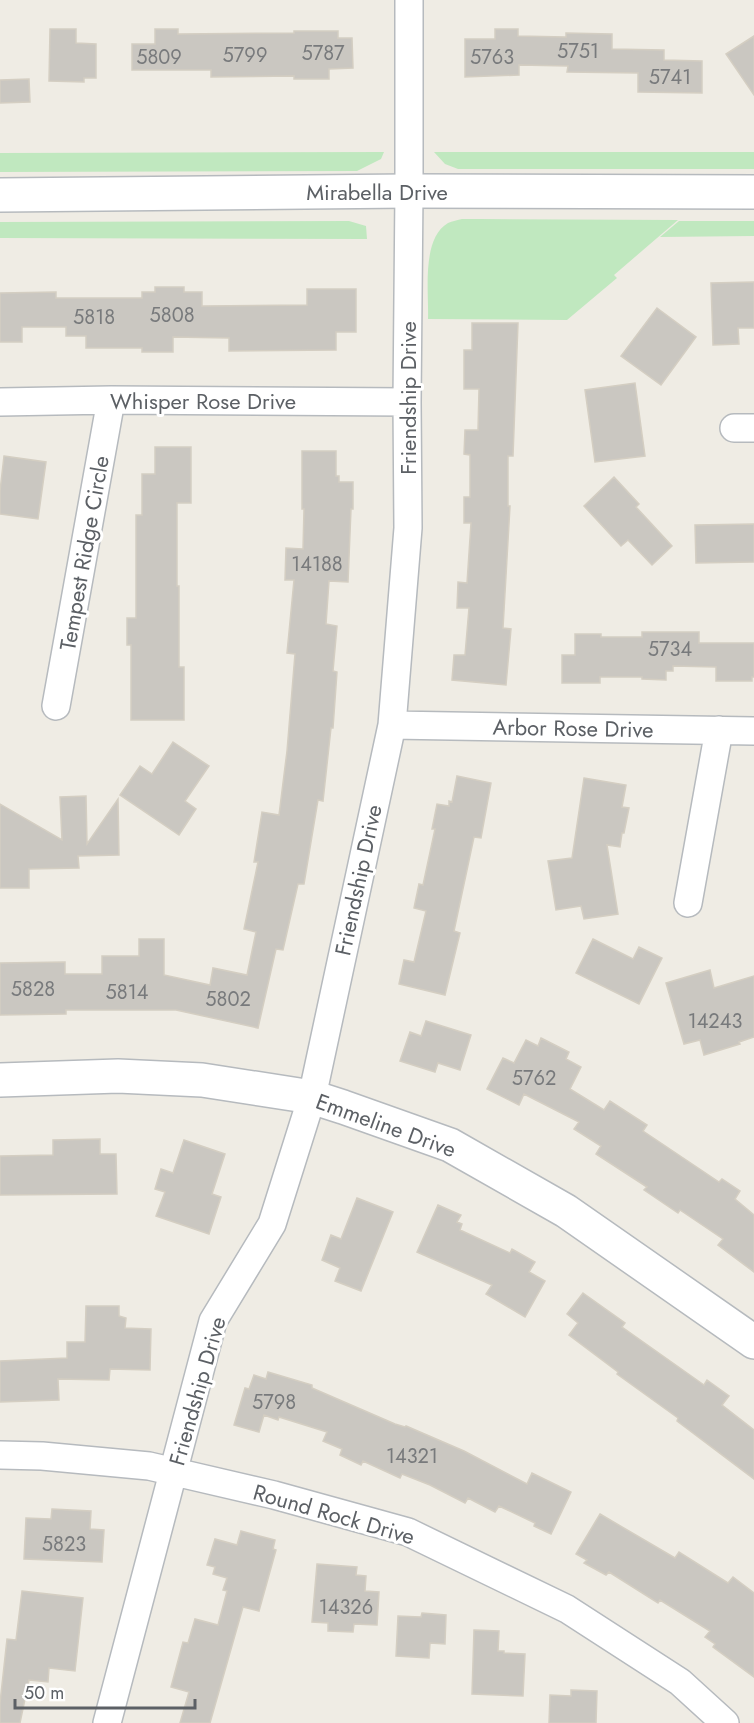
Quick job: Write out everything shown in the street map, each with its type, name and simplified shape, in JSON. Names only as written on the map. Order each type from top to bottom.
[{"type":"street","name":"Friendship Drive","points":[[107,1723],[213,1321],[272,1224],[312,1097],[392,725],[408,528],[409,0]]},
{"type":"street","name":"Mirabella Drive","points":[[0,195],[409,191],[754,192]]},
{"type":"street","name":"Whisper Rose Drive","points":[[0,402],[111,400],[407,402]]},
{"type":"street","name":"Tempest Ridge Circle","points":[[56,706],[111,400]]},
{"type":"street","name":"Arbor Rose Drive","points":[[392,725],[754,731]]},
{"type":"street","points":[[688,903],[719,730]]},
{"type":"street","name":"Emmeline Drive","points":[[0,1080],[118,1076],[181,1079],[312,1097],[450,1145],[566,1211],[754,1342]]},
{"type":"street","name":"Round Rock Drive","points":[[0,1455],[42,1456],[149,1466],[274,1495],[408,1532],[567,1609],[680,1682],[725,1723]]},
{"type":"green space","points":[[384,152],[381,159],[357,171],[0,172],[0,153]]},
{"type":"green space","points":[[434,152],[754,152],[754,169],[458,169],[445,164]]},
{"type":"green space","points":[[462,219],[678,220],[614,275],[617,278],[567,320],[428,319],[428,267],[434,241],[439,231],[448,223]]},
{"type":"green space","points":[[349,221],[366,226],[367,239],[0,238],[0,222]]},
{"type":"green space","points":[[679,221],[754,221],[754,236],[660,237]]},
{"type":"building","points":[[50,29],[76,29],[76,43],[96,44],[96,78],[84,78],[84,82],[49,81]]},
{"type":"building","points":[[155,29],[178,29],[178,34],[338,31],[338,38],[352,38],[353,68],[329,69],[329,79],[294,79],[294,76],[211,77],[211,70],[132,70],[132,44],[155,44]]},
{"type":"building","points":[[495,29],[518,29],[518,36],[566,37],[566,33],[612,34],[612,49],[664,50],[664,60],[702,61],[702,93],[638,92],[638,73],[567,72],[568,66],[519,65],[519,75],[465,77],[465,39],[495,39]]},
{"type":"building","points":[[754,36],[754,95],[726,54]]},
{"type":"building","points":[[29,79],[30,102],[0,103],[0,80]]},
{"type":"building","points":[[754,282],[754,328],[738,328],[739,344],[713,345],[711,283]]},
{"type":"building","points":[[155,287],[184,287],[184,292],[202,292],[202,306],[307,305],[307,289],[356,289],[356,332],[336,332],[336,350],[229,351],[229,338],[173,337],[173,352],[142,352],[142,348],[86,348],[86,336],[66,336],[66,327],[22,327],[22,342],[0,342],[0,293],[56,292],[56,298],[142,298],[142,292],[155,292]]},
{"type":"building","points":[[657,308],[696,337],[661,385],[621,356]]},
{"type":"building","points":[[472,323],[518,323],[513,456],[508,456],[508,506],[510,506],[503,628],[511,629],[506,685],[452,680],[454,655],[465,655],[469,608],[457,608],[458,582],[467,583],[471,523],[464,523],[464,497],[470,497],[470,455],[464,454],[465,430],[478,430],[479,389],[464,389],[464,350],[472,350]]},
{"type":"building","points":[[635,383],[645,456],[595,462],[585,390]]},
{"type":"building","points":[[155,447],[191,447],[191,503],[177,503],[179,667],[184,667],[184,720],[131,720],[131,645],[127,645],[127,618],[136,618],[136,515],[142,515],[142,474],[155,474]]},
{"type":"building","points":[[302,451],[336,451],[336,476],[339,476],[339,482],[353,482],[348,582],[329,581],[326,624],[337,626],[333,671],[337,672],[333,728],[331,728],[323,801],[318,800],[304,884],[298,884],[283,950],[276,949],[258,1028],[176,1010],[66,1010],[66,1014],[0,1015],[0,963],[65,962],[65,974],[102,974],[102,956],[139,956],[139,939],[164,939],[164,975],[210,985],[213,968],[247,975],[256,932],[244,929],[258,862],[254,862],[262,812],[279,815],[287,751],[295,654],[287,653],[294,580],[285,580],[286,548],[303,549]]},
{"type":"building","points":[[4,456],[46,462],[38,519],[0,514]]},
{"type":"building","points":[[614,477],[639,504],[636,507],[672,546],[652,565],[628,540],[621,546],[584,506]]},
{"type":"building","points":[[754,524],[754,562],[696,563],[695,525]]},
{"type":"building","points":[[642,632],[699,632],[699,643],[754,643],[754,677],[752,681],[716,681],[716,667],[673,666],[673,671],[666,671],[666,680],[642,679],[642,677],[600,677],[600,683],[562,683],[562,655],[575,655],[575,634],[601,634],[601,637],[642,637]]},
{"type":"building","points":[[173,742],[209,766],[185,801],[196,809],[179,835],[120,795],[140,766],[152,774]]},
{"type":"building","points":[[457,776],[491,783],[481,838],[474,837],[454,931],[460,933],[445,995],[399,984],[404,960],[414,962],[426,911],[414,908],[419,884],[423,885],[435,829],[432,829],[437,804],[449,806],[449,801],[452,802]]},
{"type":"building","points":[[584,778],[626,785],[622,807],[629,808],[620,847],[607,845],[618,914],[584,919],[581,906],[556,910],[548,861],[572,858]]},
{"type":"building","points":[[86,796],[87,844],[118,799],[119,855],[78,856],[79,868],[29,869],[29,888],[0,888],[0,804],[62,840],[60,797]]},
{"type":"building","points":[[593,939],[633,959],[639,947],[662,958],[639,1004],[576,973]]},
{"type":"building","points":[[710,970],[714,988],[754,976],[754,1037],[739,1042],[740,1044],[704,1055],[700,1040],[684,1044],[666,983]]},
{"type":"building","points":[[426,1021],[471,1035],[460,1070],[438,1063],[435,1072],[400,1061],[410,1032],[421,1036]]},
{"type":"building","points":[[541,1038],[569,1052],[566,1059],[581,1067],[570,1089],[604,1110],[610,1101],[647,1125],[643,1131],[719,1182],[722,1179],[740,1191],[735,1199],[754,1215],[754,1272],[718,1245],[723,1239],[680,1210],[678,1213],[644,1190],[647,1187],[596,1154],[601,1146],[574,1129],[579,1122],[524,1094],[519,1105],[487,1089],[503,1058],[514,1063],[526,1040],[538,1046]]},
{"type":"building","points":[[100,1139],[100,1154],[116,1154],[117,1194],[0,1195],[0,1156],[53,1155],[53,1140]]},
{"type":"building","points":[[184,1140],[225,1154],[212,1194],[221,1197],[209,1234],[156,1216],[165,1192],[155,1189],[161,1169],[173,1173]]},
{"type":"building","points":[[357,1198],[393,1212],[361,1291],[335,1281],[340,1268],[322,1260],[331,1235],[341,1239]]},
{"type":"building","points":[[438,1205],[461,1215],[457,1222],[462,1224],[460,1230],[510,1253],[512,1249],[535,1262],[529,1272],[545,1281],[525,1317],[486,1294],[492,1285],[417,1252]]},
{"type":"building","points":[[583,1293],[625,1323],[622,1327],[704,1385],[707,1380],[729,1396],[722,1405],[754,1430],[754,1479],[569,1335],[578,1323],[567,1314]]},
{"type":"building","points":[[86,1306],[119,1306],[119,1316],[126,1318],[125,1328],[151,1329],[150,1370],[110,1369],[109,1380],[58,1379],[59,1400],[0,1402],[0,1361],[67,1358],[67,1342],[85,1342]]},
{"type":"building","points":[[268,1372],[312,1385],[312,1388],[464,1451],[527,1484],[532,1473],[571,1492],[551,1534],[534,1526],[535,1523],[499,1506],[495,1512],[468,1498],[465,1503],[402,1474],[400,1478],[363,1461],[361,1465],[340,1455],[342,1449],[323,1441],[327,1432],[279,1417],[278,1420],[264,1415],[259,1432],[234,1425],[245,1388],[249,1389],[254,1375],[266,1379]]},
{"type":"building","points":[[52,1509],[91,1511],[90,1529],[104,1530],[102,1562],[24,1559],[26,1518],[51,1519]]},
{"type":"building","points":[[600,1514],[675,1558],[679,1552],[728,1583],[733,1577],[754,1593],[754,1677],[713,1647],[715,1644],[705,1637],[710,1631],[660,1600],[658,1603],[609,1572],[606,1575],[584,1563],[587,1560],[576,1554]]},
{"type":"building","points":[[241,1531],[275,1540],[273,1549],[276,1550],[259,1611],[243,1607],[210,1723],[180,1723],[189,1692],[171,1687],[183,1642],[188,1643],[195,1619],[218,1625],[227,1591],[223,1590],[227,1578],[213,1574],[215,1567],[207,1565],[215,1539],[237,1545]]},
{"type":"building","points":[[317,1564],[357,1567],[356,1575],[366,1576],[365,1591],[379,1592],[377,1625],[354,1624],[353,1632],[328,1631],[328,1623],[312,1622]]},
{"type":"building","points":[[22,1591],[83,1598],[75,1671],[49,1668],[48,1682],[29,1680],[20,1723],[0,1723],[7,1639],[16,1640]]},
{"type":"building","points":[[422,1613],[446,1615],[445,1644],[430,1643],[429,1658],[396,1656],[398,1616],[421,1617]]},
{"type":"building","points":[[474,1630],[499,1631],[498,1651],[525,1654],[523,1696],[472,1694]]},
{"type":"building","points":[[571,1690],[597,1691],[596,1723],[549,1723],[550,1695],[571,1696]]}]
